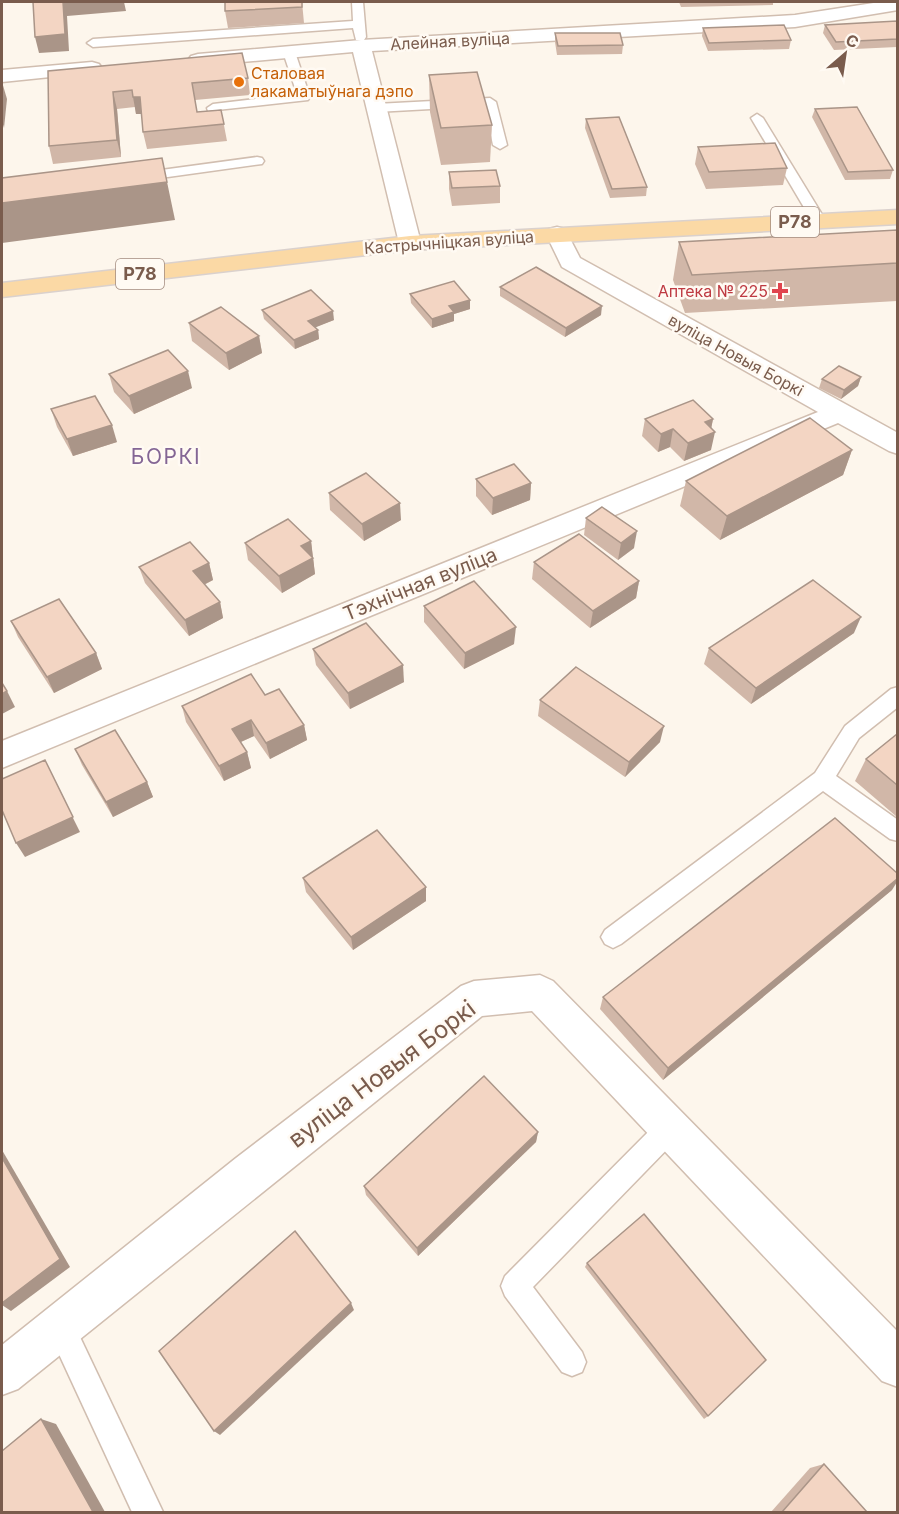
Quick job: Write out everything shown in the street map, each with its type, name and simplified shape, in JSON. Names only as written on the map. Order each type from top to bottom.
[{"type":"main road","name":"Кастрычніцкая вуліца","points":[[2,290],[410,243],[897,218]]},
{"type":"street","name":"Алейная вуліца","points":[[174,62],[361,46],[795,21],[897,4]]},
{"type":"street","points":[[361,46],[410,243]]},
{"type":"street","points":[[2,76],[105,67]]},
{"type":"street","name":"вуліца Новыя Боркі","points":[[557,234],[570,262],[897,445]]},
{"type":"street","name":"Тэхнічная вуліца","points":[[2,755],[839,413]]},
{"type":"street","name":"вуліца Новыя Боркі","points":[[2,1373],[260,1166],[474,999],[540,993],[897,1365]]},
{"type":"lane","points":[[357,2],[361,46]]},
{"type":"lane","points":[[93,44],[359,24]]},
{"type":"lane","points":[[213,108],[304,97],[289,52]]},
{"type":"lane","points":[[376,108],[490,102],[500,145]]},
{"type":"lane","points":[[757,118],[819,221]]},
{"type":"lane","points":[[130,178],[257,161]]},
{"type":"lane","points":[[613,938],[823,779],[852,732],[897,695]]},
{"type":"lane","points":[[823,779],[897,832]]},
{"type":"lane","points":[[572,1362],[515,1286],[670,1128]]},
{"type":"lane","points":[[60,1326],[148,1512]]},
{"type":"building","points":[[33,2],[63,2],[65,34],[35,37]]},
{"type":"building","points":[[225,2],[302,2],[302,7],[225,11]]},
{"type":"building","points":[[897,21],[897,39],[836,42],[825,25]]},
{"type":"building","points":[[784,25],[791,40],[709,43],[703,28]]},
{"type":"building","points":[[555,33],[620,33],[623,45],[558,46]]},
{"type":"building","points":[[242,53],[248,78],[192,83],[197,112],[221,110],[224,124],[143,132],[140,97],[133,97],[132,90],[113,92],[117,140],[49,146],[48,71]]},
{"type":"building","points":[[477,72],[492,125],[441,128],[429,75]]},
{"type":"building","points":[[857,107],[893,170],[848,172],[815,109]]},
{"type":"building","points":[[619,117],[647,187],[612,189],[586,119]]},
{"type":"building","points":[[775,143],[787,168],[709,172],[698,147]]},
{"type":"building","points":[[162,158],[167,182],[2,203],[2,178]]},
{"type":"building","points":[[496,170],[500,186],[452,188],[449,172]]},
{"type":"building","points":[[897,230],[897,263],[692,275],[679,242]]},
{"type":"building","points":[[536,267],[602,306],[566,328],[500,287]]},
{"type":"building","points":[[454,281],[470,300],[449,306],[454,312],[432,319],[410,294]]},
{"type":"building","points":[[311,290],[333,311],[308,321],[318,330],[294,340],[262,310]]},
{"type":"building","points":[[221,307],[259,336],[226,353],[189,323]]},
{"type":"building","points":[[168,350],[188,371],[129,396],[109,374]]},
{"type":"building","points":[[839,366],[861,377],[844,390],[822,379]]},
{"type":"building","points":[[95,396],[112,425],[67,439],[51,409]]},
{"type":"building","points":[[693,400],[713,419],[705,422],[715,432],[688,443],[673,429],[661,434],[645,419]]},
{"type":"building","points":[[810,418],[852,450],[727,516],[686,481]]},
{"type":"building","points":[[514,464],[531,483],[493,498],[476,479]]},
{"type":"building","points":[[366,473],[400,503],[362,524],[329,493]]},
{"type":"building","points":[[602,507],[637,531],[621,543],[586,518]]},
{"type":"building","points":[[288,519],[311,541],[301,546],[313,558],[279,576],[245,543]]},
{"type":"building","points":[[579,534],[639,581],[593,611],[534,562]]},
{"type":"building","points":[[190,542],[209,563],[193,571],[220,602],[185,620],[139,567]]},
{"type":"building","points":[[813,580],[861,617],[756,688],[709,648]]},
{"type":"building","points":[[474,581],[516,627],[465,653],[424,606]]},
{"type":"building","points":[[59,599],[96,653],[47,677],[11,621]]},
{"type":"building","points":[[366,623],[403,665],[348,693],[313,649]]},
{"type":"building","points":[[576,667],[664,726],[629,762],[540,700]]},
{"type":"building","points":[[251,674],[265,695],[279,689],[304,725],[266,743],[251,720],[232,729],[247,752],[219,766],[182,706]]},
{"type":"building","points":[[2,683],[7,691],[2,694]]},
{"type":"building","points":[[115,730],[147,782],[106,802],[75,749]]},
{"type":"building","points":[[897,734],[897,785],[866,759]]},
{"type":"building","points":[[45,760],[73,817],[16,843],[2,810],[2,779]]},
{"type":"building","points":[[835,818],[897,873],[897,879],[668,1068],[603,997]]},
{"type":"building","points":[[377,830],[426,887],[351,937],[303,878]]},
{"type":"building","points":[[484,1076],[538,1132],[417,1248],[364,1186]]},
{"type":"building","points":[[2,1158],[60,1259],[2,1303]]},
{"type":"building","points":[[644,1214],[766,1360],[708,1416],[587,1263]]},
{"type":"building","points":[[295,1231],[351,1303],[214,1431],[159,1351]]},
{"type":"building","points":[[41,1419],[93,1512],[2,1512],[2,1451]]},
{"type":"building","points":[[824,1464],[867,1512],[782,1512]]},
{"type":"place","name":"Сталовая лакаматыўнага дэпо","points":[[239,82]]},
{"type":"place","name":"Аптека № 225","points":[[780,291]]},
{"type":"district","name":"БОРКІ","points":[[166,457]]}]
